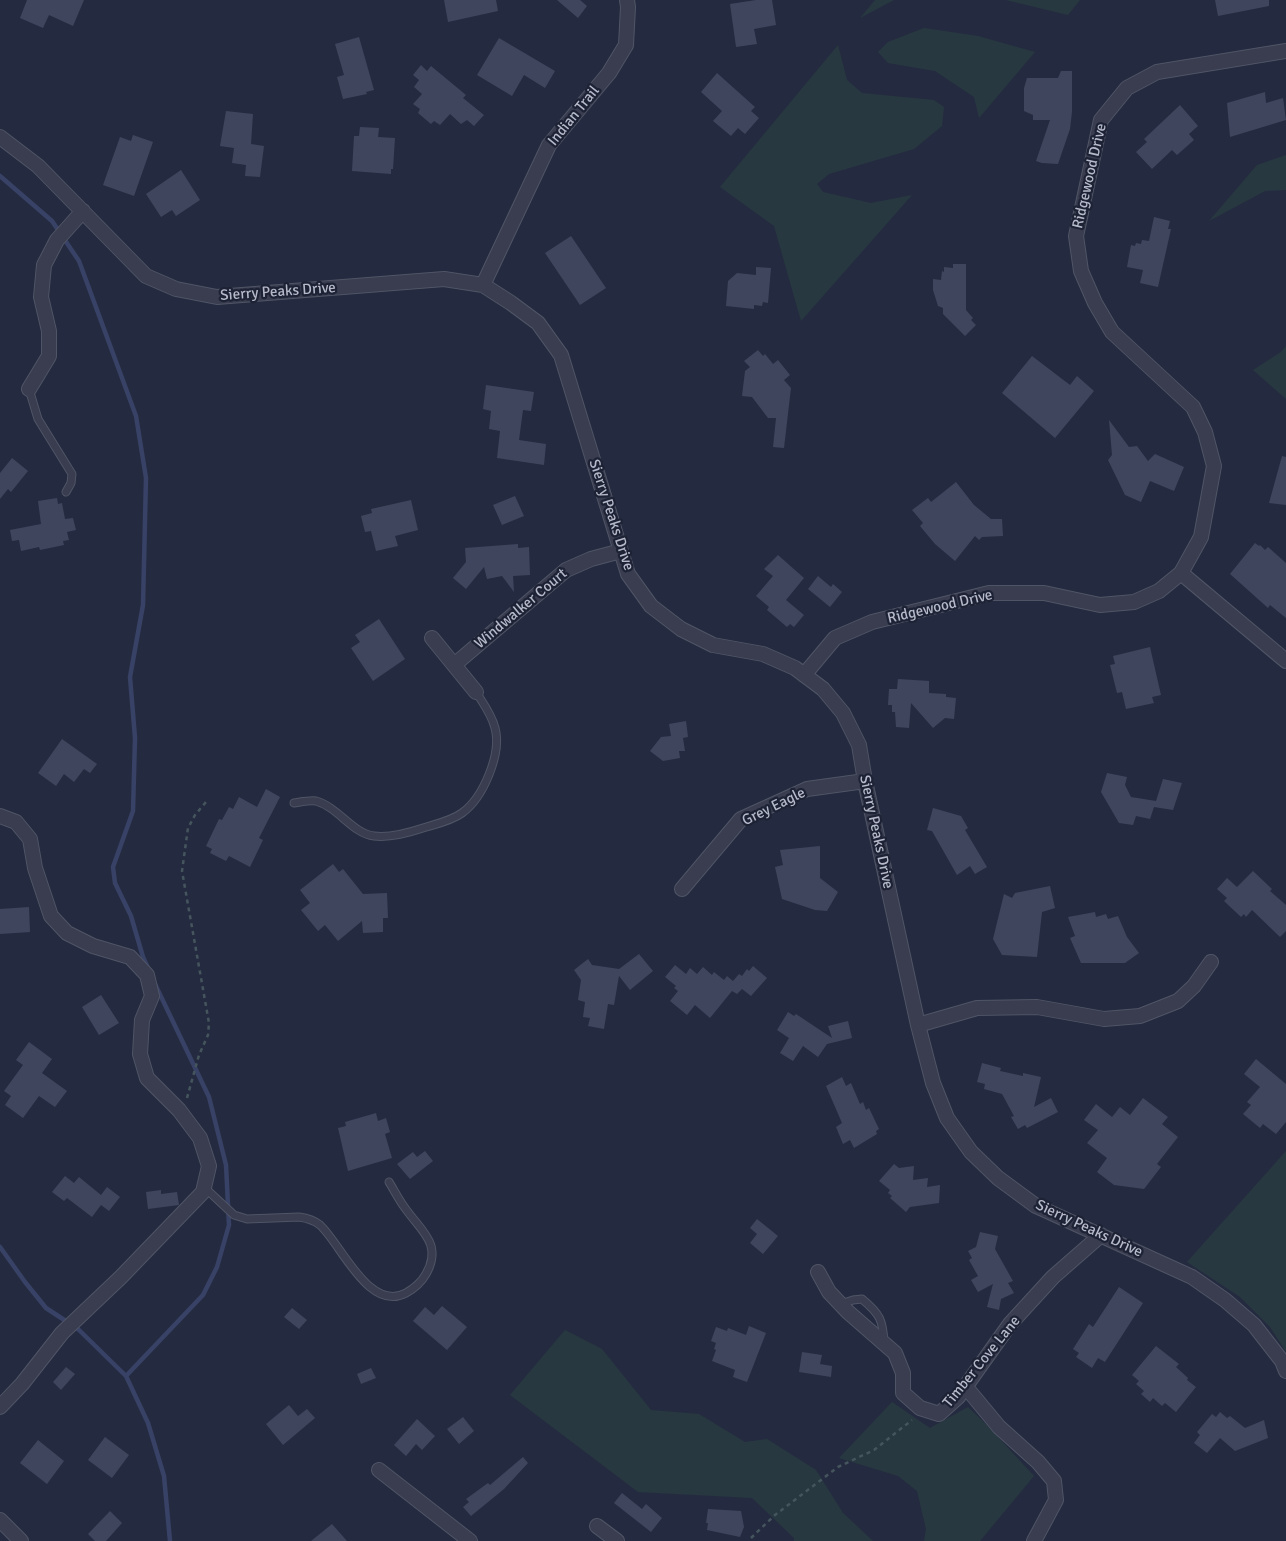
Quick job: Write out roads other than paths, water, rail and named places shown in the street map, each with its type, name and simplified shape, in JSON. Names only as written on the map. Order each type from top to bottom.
[{"type":"street","name":"Indian Trail","points":[[483,285],[549,145],[609,73],[626,44],[627,0]]},
{"type":"street","name":"Ridgewood Drive","points":[[804,675],[835,638],[872,622],[989,593],[1044,592],[1100,605],[1134,602],[1159,591],[1181,573],[1201,537],[1214,466],[1205,432],[1194,407],[1112,332],[1095,303],[1081,271],[1076,236],[1101,120],[1127,88],[1157,72],[1286,51]]},
{"type":"street","name":"Sierry Peaks Drive","points":[[0,137],[38,166],[146,276],[176,289],[217,297],[444,279],[483,285],[538,323],[561,355],[628,574],[651,606],[681,629],[713,645],[763,654],[795,668],[823,689],[843,713],[859,745],[865,781],[918,1025],[933,1083],[947,1118],[971,1152],[998,1178],[1036,1206],[1192,1277],[1225,1300],[1254,1325],[1282,1361],[1286,1371]]},
{"type":"street","points":[[29,390],[49,356],[49,332],[41,297],[44,265],[56,240],[82,211]]},
{"type":"street","name":"Windwalker Court","points":[[454,665],[566,570],[621,551]]},
{"type":"street","points":[[1181,573],[1286,661]]},
{"type":"street","points":[[432,638],[476,692]]},
{"type":"street","name":"Grey Eagle","points":[[682,889],[741,819],[807,789],[865,781]]},
{"type":"street","points":[[0,816],[16,822],[30,839],[35,868],[51,916],[68,932],[92,946],[130,957],[147,975],[152,996],[142,1020],[140,1054],[147,1078],[184,1117],[200,1138],[209,1166],[203,1192],[121,1277],[62,1334],[22,1384],[0,1407]]},
{"type":"street","points":[[918,1025],[977,1008],[1037,1007],[1104,1019],[1140,1016],[1178,1001],[1194,986],[1211,962]]},
{"type":"street","name":"Timber Cove Lane","points":[[818,1272],[829,1292],[895,1353],[903,1373],[903,1393],[920,1408],[939,1414],[958,1396],[1010,1324],[1053,1278],[1101,1235]]},
{"type":"street","points":[[965,1386],[999,1427],[1038,1462],[1054,1481],[1056,1500],[1034,1541]]},
{"type":"street","points":[[379,1470],[470,1541]]},
{"type":"street","points":[[0,1520],[20,1541]]},
{"type":"street","points":[[597,1526],[617,1541]]},
{"type":"lane","points":[[29,390],[38,419],[72,474],[71,483],[66,492]]},
{"type":"lane","points":[[294,803],[315,801],[321,803],[343,816],[365,834],[374,836],[408,832],[461,814],[471,806],[479,795],[494,758],[497,739],[494,723],[476,692]]},
{"type":"lane","points":[[204,1187],[239,1218],[298,1217],[306,1218],[319,1225],[351,1268],[373,1289],[395,1296],[408,1292],[424,1278],[431,1263],[432,1248],[429,1239],[405,1208],[389,1182]]},
{"type":"waterway","points":[[0,176],[52,221],[79,261],[136,416],[146,478],[143,605],[130,677],[135,738],[133,811],[113,867],[115,883],[131,916],[148,968]]},
{"type":"waterway","points":[[126,1376],[203,1295],[217,1267],[229,1225],[226,1165],[209,1097],[155,984]]},
{"type":"waterway","points":[[0,1247],[46,1308],[78,1329],[126,1376],[148,1423],[164,1476],[170,1541]]}]
